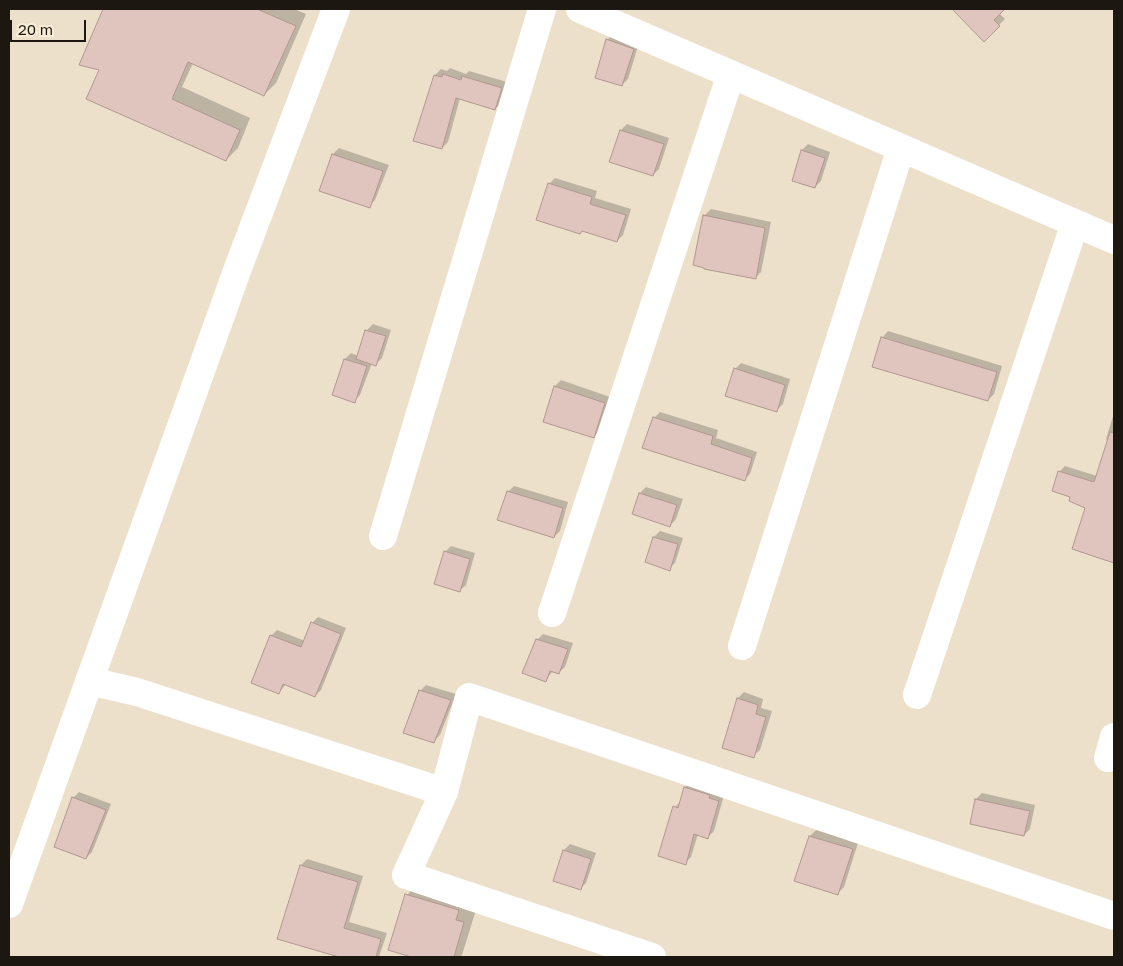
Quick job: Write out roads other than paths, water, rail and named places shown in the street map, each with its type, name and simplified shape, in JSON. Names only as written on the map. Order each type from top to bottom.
[{"type":"street","points":[[9,904],[238,268],[336,9]]},
{"type":"street","points":[[383,536],[542,9]]},
{"type":"street","points":[[580,9],[1114,240]]},
{"type":"street","points":[[552,613],[731,74]]},
{"type":"street","points":[[742,646],[901,148]]},
{"type":"street","points":[[917,695],[1075,223]]},
{"type":"street","points":[[89,681],[137,692],[444,792]]},
{"type":"street","points":[[652,957],[406,875],[444,792],[468,697],[1114,916]]}]
